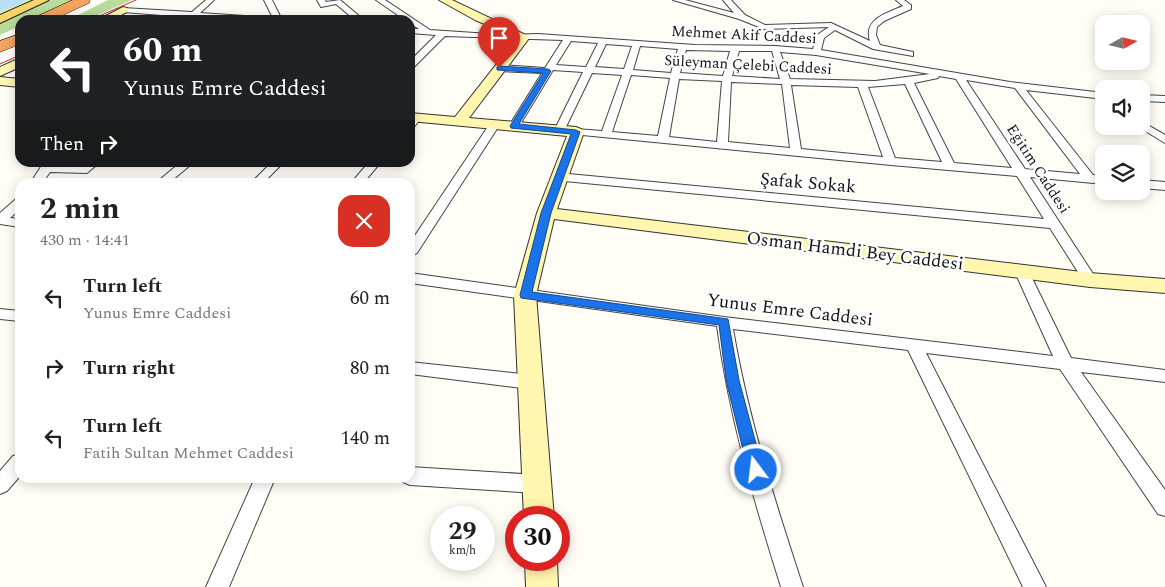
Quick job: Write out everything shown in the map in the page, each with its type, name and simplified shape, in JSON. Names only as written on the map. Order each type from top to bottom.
[{"type":"highway","points":[[52,15],[84,0]]},
{"type":"highway","points":[[66,15],[98,0]]},
{"type":"highway","points":[[0,39],[15,32]]},
{"type":"highway","points":[[0,47],[15,40]]},
{"type":"main road","points":[[0,19],[43,0]]},
{"type":"street","points":[[193,15],[210,0]]},
{"type":"street","points":[[268,0],[276,15]]},
{"type":"street","points":[[321,0],[324,5],[337,2],[354,15]]},
{"type":"street","points":[[380,0],[403,15]]},
{"type":"street","points":[[446,0],[479,18],[524,37],[459,121]]},
{"type":"street","points":[[677,0],[742,17],[764,27],[835,26],[876,47],[910,54]]},
{"type":"street","points":[[727,0],[742,17]]},
{"type":"street","points":[[876,47],[872,35],[873,26],[881,19],[908,7],[900,0]]},
{"type":"street","points":[[114,15],[123,10],[173,15]]},
{"type":"street","points":[[415,22],[430,32]]},
{"type":"street","points":[[816,52],[820,37],[835,26]]},
{"type":"street","name":"Mehmet Akif Caddesi","points":[[415,31],[524,37],[538,36],[683,47],[816,52],[1018,86],[1095,96]]},
{"type":"street","points":[[415,61],[443,33]]},
{"type":"street","points":[[514,126],[568,39]]},
{"type":"street","points":[[539,506],[525,295],[546,213],[558,177],[568,131],[589,70],[603,41]]},
{"type":"street","points":[[606,135],[637,44]]},
{"type":"street","points":[[663,140],[675,75],[683,47]]},
{"type":"street","points":[[722,145],[727,79],[735,49]]},
{"type":"street","points":[[775,49],[786,82],[796,152]]},
{"type":"street","points":[[0,72],[15,64]]},
{"type":"street","name":"Süleyman Çelebi Caddesi","points":[[499,68],[628,71],[727,79],[862,84],[909,82],[944,74]]},
{"type":"street","name":"Eğitim Caddesi","points":[[959,76],[1090,280]]},
{"type":"street","points":[[0,81],[15,82]]},
{"type":"street","points":[[909,82],[950,167]]},
{"type":"street","points":[[862,84],[891,162]]},
{"type":"street","points":[[1018,86],[1090,179]]},
{"type":"street","points":[[1150,98],[1165,99]]},
{"type":"street","points":[[415,120],[495,124],[1095,179]]},
{"type":"street","points":[[415,245],[495,124]]},
{"type":"street","points":[[1150,130],[1165,140]]},
{"type":"street","points":[[40,178],[48,167]]},
{"type":"street","points":[[60,167],[82,171],[88,167]]},
{"type":"street","points":[[168,178],[182,167]]},
{"type":"street","points":[[262,178],[274,167]]},
{"type":"street","points":[[362,178],[372,167]]},
{"type":"street","name":"Şafak Sokak","points":[[558,177],[1054,224]]},
{"type":"street","points":[[1150,185],[1165,186]]},
{"type":"street","points":[[0,220],[15,206]]},
{"type":"street","name":"Osman Hamdi Bey Caddesi","points":[[546,213],[1022,272],[1165,286]]},
{"type":"street","points":[[0,220],[15,222]]},
{"type":"street","points":[[1022,272],[1064,362],[1165,507]]},
{"type":"street","name":"Yunus Emre Caddesi","points":[[415,279],[724,322],[914,346],[1064,362],[1165,376]]},
{"type":"street","points":[[0,314],[15,316]]},
{"type":"street","points":[[724,322],[737,398],[760,487],[792,587]]},
{"type":"street","points":[[914,346],[1035,587]]},
{"type":"street","points":[[415,369],[530,382]]},
{"type":"street","points":[[0,485],[15,468]]},
{"type":"street","points":[[415,476],[538,484]]},
{"type":"street","points":[[217,587],[263,483]]},
{"type":"street","points":[[541,571],[542,587]]},
{"type":"green space","points":[[0,0],[35,0],[0,15]]},
{"type":"green space","points":[[52,0],[76,0],[44,15],[17,15]]},
{"type":"green space","points":[[108,0],[132,0],[98,15],[78,15]]},
{"type":"green space","points":[[15,16],[15,28],[0,35],[0,22]]},
{"type":"waterway","points":[[0,6],[17,0]]},
{"type":"tram line","points":[[102,15],[136,0]]},
{"type":"tram line","points":[[0,64],[15,57]]},
{"type":"route","points":[[499,68],[548,71],[514,126],[576,132],[546,213],[525,295],[724,322],[733,380],[756,470]]}]
